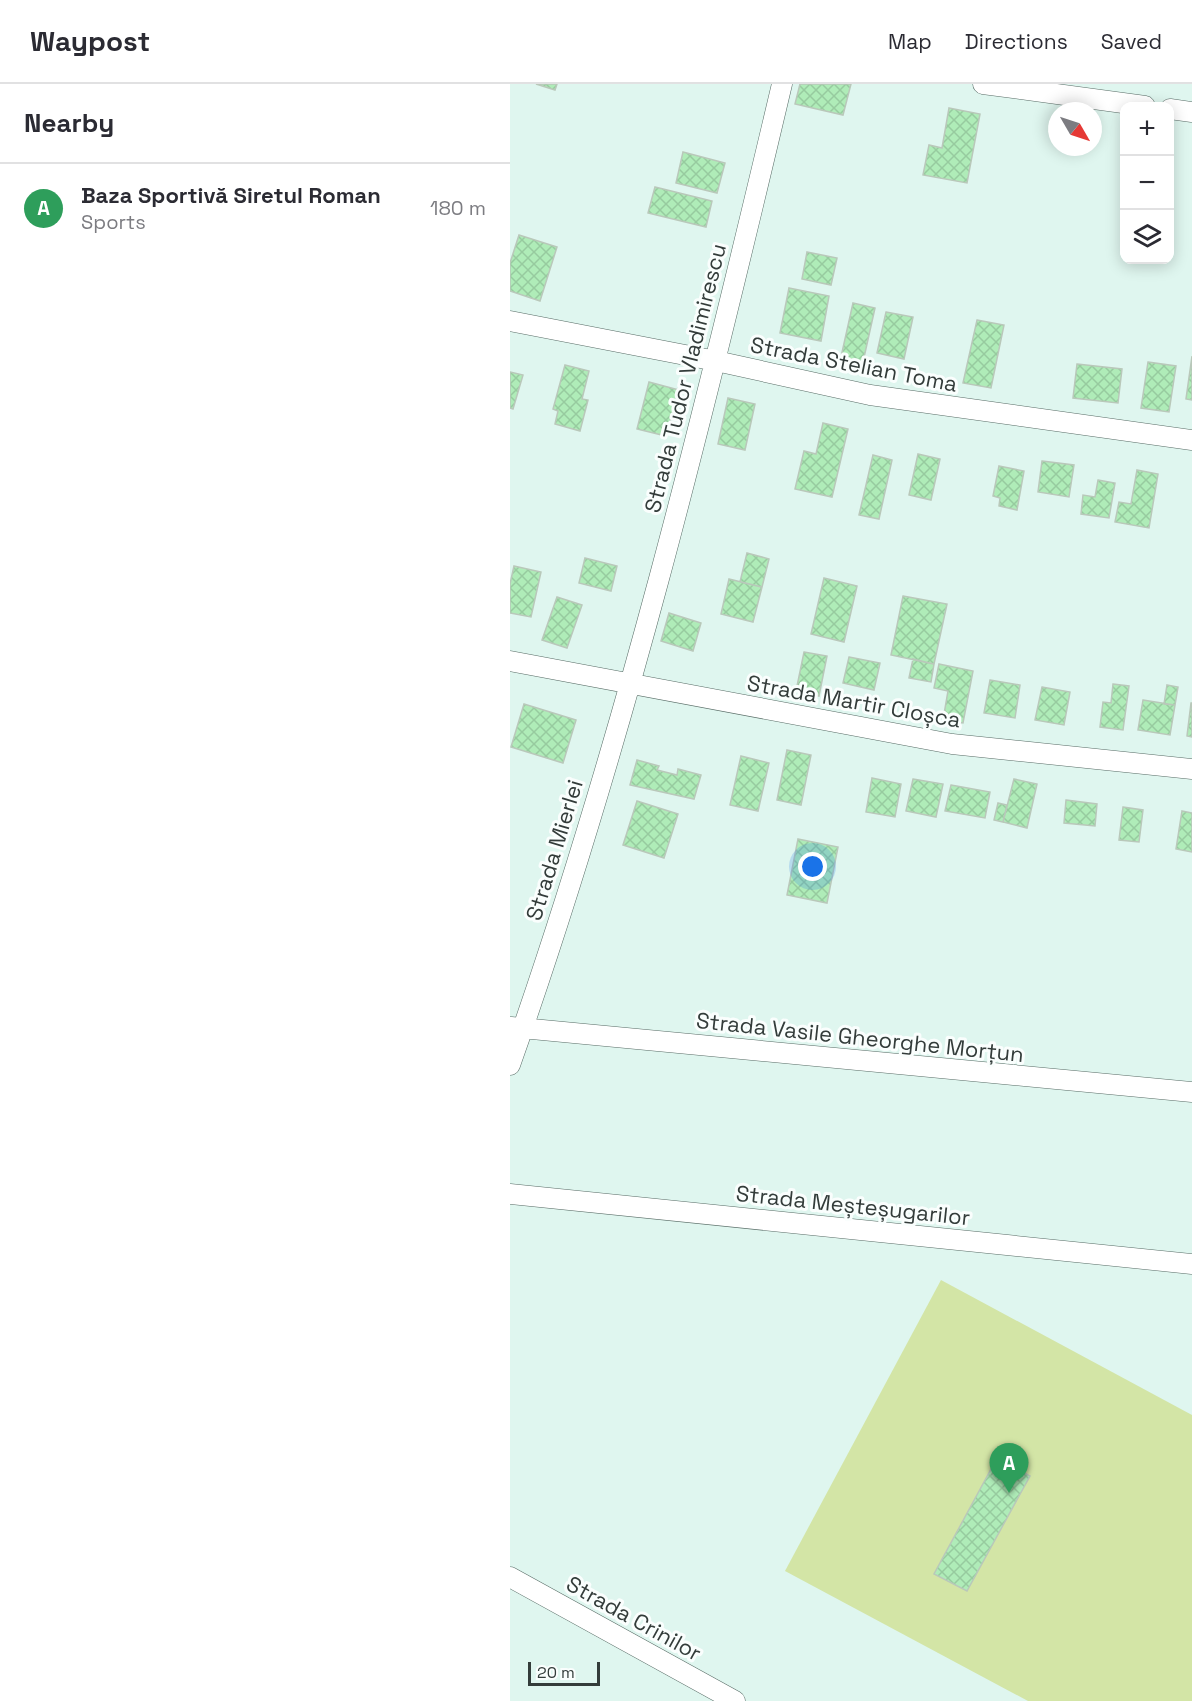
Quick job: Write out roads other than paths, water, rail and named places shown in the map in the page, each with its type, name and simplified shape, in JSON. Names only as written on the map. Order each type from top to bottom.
[{"type":"street","name":"Strada Tudor Vladimirescu","points":[[632,683],[716,361],[782,84]]},
{"type":"street","points":[[983,84],[1120,103]]},
{"type":"street","points":[[1174,110],[1192,112]]},
{"type":"street","name":"Strada Stelian Toma","points":[[510,321],[716,361],[870,395],[1192,440]]},
{"type":"street","name":"Strada Martir Cloșca","points":[[510,661],[952,744],[1192,769]]},
{"type":"street","name":"Strada Mierlei","points":[[510,1065],[517,1027],[632,683]]},
{"type":"street","name":"Strada Vasile Gheorghe Morțun","points":[[517,1027],[1192,1092]]},
{"type":"street","name":"Strada Meșteșugarilor","points":[[510,1194],[1192,1264]]},
{"type":"street","name":"Strada Crinilor","points":[[510,1576],[735,1701]]},
{"type":"place","name":"Baza Sportivă Siretul Roman","points":[[1009,1493]]}]
